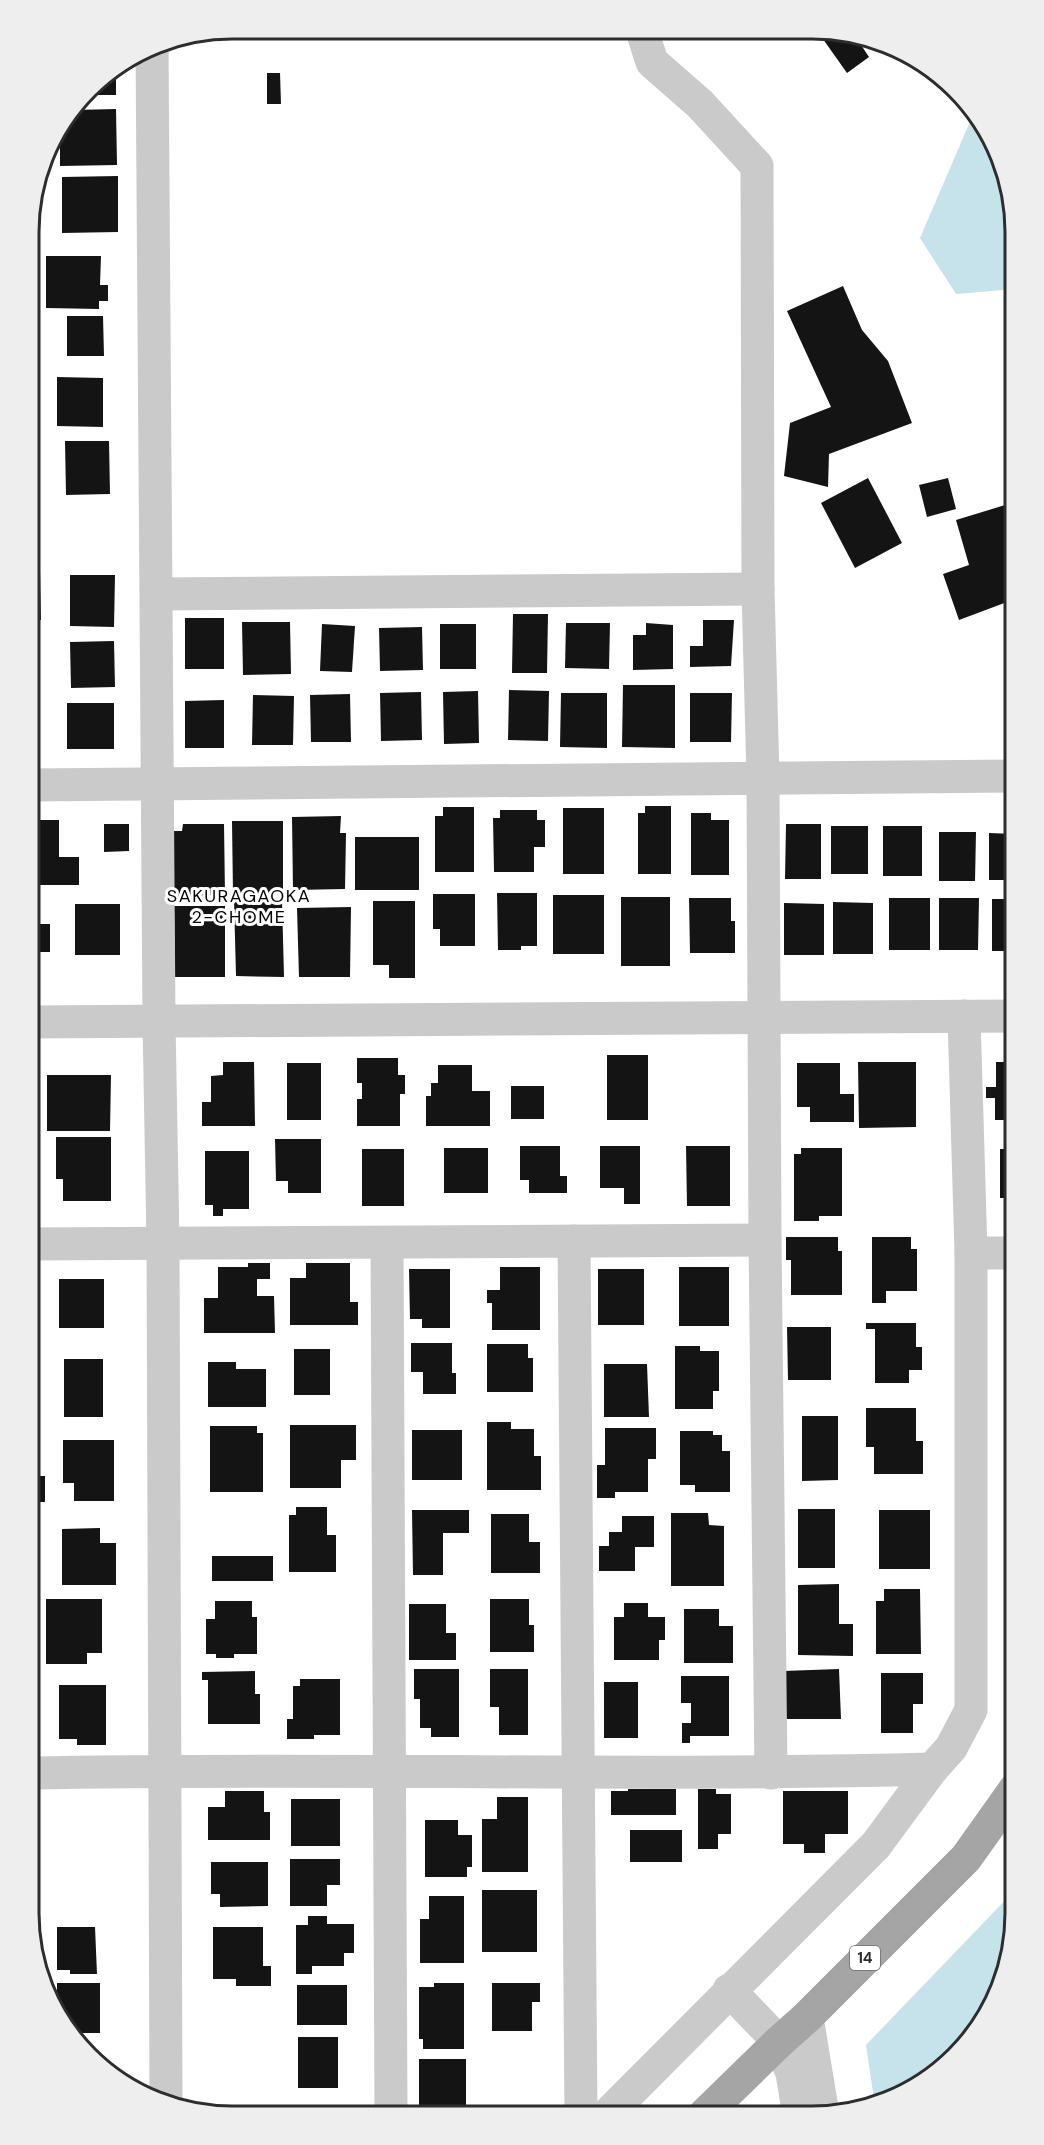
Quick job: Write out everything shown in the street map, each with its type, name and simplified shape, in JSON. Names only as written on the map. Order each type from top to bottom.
[{"type":"main road","name":"14","points":[[714,2106],[779,2042],[807,2018],[966,1858],[1005,1803]]},
{"type":"street","points":[[645,39],[652,62],[700,104],[757,166],[758,589],[763,778],[771,1773]]},
{"type":"street","points":[[152,57],[159,1022],[163,1242],[166,2094]]},
{"type":"street","points":[[157,594],[758,589]]},
{"type":"street","points":[[39,785],[1005,776]]},
{"type":"street","points":[[616,2106],[876,1845],[932,1768],[951,1748],[971,1710],[971,1253],[964,1016]]},
{"type":"street","points":[[39,1022],[1005,1016]]},
{"type":"street","points":[[574,1240],[581,2106]]},
{"type":"street","points":[[39,1244],[765,1240]]},
{"type":"street","points":[[387,1243],[391,2106]]},
{"type":"street","points":[[971,1253],[1005,1253]]},
{"type":"street","points":[[39,1773],[166,1770],[578,1770],[771,1773],[932,1768]]},
{"type":"street","points":[[729,1990],[779,2042],[792,2073],[797,2106]]},
{"type":"street","points":[[807,2018],[822,2106]]},
{"type":"water","points":[[970,122],[985,147],[998,182],[1005,232],[1005,290],[956,294],[920,238]]},
{"type":"water","points":[[1005,1900],[1003,1938],[990,1987],[965,2030],[948,2049],[908,2080],[874,2096],[866,2045]]},
{"type":"building","points":[[823,39],[862,46],[869,57],[847,73]]},
{"type":"building","points":[[267,73],[280,73],[281,104],[267,104]]},
{"type":"building","points":[[116,78],[116,95],[97,95]]},
{"type":"building","points":[[116,109],[117,165],[60,166],[60,146],[84,110]]},
{"type":"building","points":[[118,176],[118,232],[62,233],[62,177]]},
{"type":"building","points":[[46,256],[101,256],[100,285],[108,285],[108,301],[99,301],[99,309],[46,308]]},
{"type":"building","points":[[843,286],[862,330],[888,361],[912,423],[829,454],[828,487],[784,476],[790,423],[831,407],[787,311]]},
{"type":"building","points":[[67,316],[103,316],[104,356],[67,356]]},
{"type":"building","points":[[57,377],[103,378],[103,427],[57,426]]},
{"type":"building","points":[[65,441],[109,441],[110,494],[66,495]]},
{"type":"building","points":[[868,478],[902,543],[855,568],[821,503]]},
{"type":"building","points":[[948,478],[956,509],[927,517],[919,485]]},
{"type":"building","points":[[1005,505],[1005,603],[959,620],[943,574],[969,565],[956,520]]},
{"type":"building","points":[[39,570],[40,570],[41,620],[39,620]]},
{"type":"building","points":[[70,575],[115,575],[114,627],[70,626]]},
{"type":"building","points":[[513,614],[548,614],[547,673],[512,673]]},
{"type":"building","points":[[185,618],[224,618],[224,669],[185,669]]},
{"type":"building","points":[[703,620],[734,620],[731,666],[690,667],[690,646],[703,646]]},
{"type":"building","points":[[242,622],[290,622],[291,674],[243,675]]},
{"type":"building","points":[[566,623],[610,623],[609,669],[565,668]]},
{"type":"building","points":[[646,623],[673,625],[673,669],[633,670],[633,635],[646,635]]},
{"type":"building","points":[[322,624],[355,626],[352,672],[320,671]]},
{"type":"building","points":[[440,624],[476,624],[476,669],[440,669]]},
{"type":"building","points":[[422,627],[423,670],[380,671],[379,628]]},
{"type":"building","points":[[114,641],[115,687],[71,688],[70,642]]},
{"type":"building","points":[[623,685],[675,685],[675,748],[622,747]]},
{"type":"building","points":[[509,690],[549,691],[548,741],[508,740]]},
{"type":"building","points":[[478,691],[479,743],[444,744],[443,692]]},
{"type":"building","points":[[421,692],[422,740],[381,741],[380,693]]},
{"type":"building","points":[[561,693],[607,693],[607,748],[560,747]]},
{"type":"building","points":[[690,693],[732,693],[731,742],[690,742]]},
{"type":"building","points":[[350,694],[351,742],[311,742],[310,695]]},
{"type":"building","points":[[253,695],[294,696],[293,745],[252,745]]},
{"type":"building","points":[[224,700],[224,748],[185,748],[185,701]]},
{"type":"building","points":[[67,703],[114,703],[114,749],[67,749]]},
{"type":"building","points":[[645,806],[671,806],[671,874],[638,874],[638,813],[645,813]]},
{"type":"building","points":[[443,807],[474,807],[474,872],[435,872],[435,816],[443,816]]},
{"type":"building","points":[[563,808],[604,808],[604,874],[563,874]]},
{"type":"building","points":[[500,810],[537,810],[537,820],[545,820],[545,847],[534,847],[534,872],[494,872],[493,818],[500,818]]},
{"type":"building","points":[[691,813],[711,813],[711,820],[729,820],[729,875],[691,875]]},
{"type":"building","points":[[341,816],[340,833],[346,833],[345,889],[293,890],[292,817]]},
{"type":"building","points":[[39,820],[59,820],[59,857],[79,857],[79,885],[39,885]]},
{"type":"building","points":[[232,821],[283,821],[283,893],[233,894]]},
{"type":"building","points":[[104,824],[129,824],[129,851],[104,852]]},
{"type":"building","points":[[183,824],[224,824],[225,895],[165,896],[170,831],[182,831]]},
{"type":"building","points":[[786,824],[821,824],[821,879],[785,879]]},
{"type":"building","points":[[831,826],[868,826],[868,874],[831,874]]},
{"type":"building","points":[[883,826],[922,826],[922,876],[883,876]]},
{"type":"building","points":[[939,832],[976,832],[975,881],[939,881]]},
{"type":"building","points":[[989,833],[1005,834],[1005,880],[989,880]]},
{"type":"building","points":[[355,837],[419,837],[419,890],[355,890]]},
{"type":"building","points":[[497,893],[537,893],[537,946],[521,946],[521,950],[498,950]]},
{"type":"building","points":[[433,894],[475,894],[475,946],[440,946],[440,929],[433,929]]},
{"type":"building","points":[[553,895],[604,895],[604,954],[553,954]]},
{"type":"building","points":[[621,897],[670,897],[670,966],[621,966]]},
{"type":"building","points":[[689,898],[731,898],[731,921],[735,921],[735,953],[690,953]]},
{"type":"building","points":[[889,898],[930,898],[930,950],[889,950]]},
{"type":"building","points":[[939,898],[979,898],[978,950],[939,950]]},
{"type":"building","points":[[992,899],[1005,899],[1005,951],[992,951]]},
{"type":"building","points":[[234,900],[282,900],[284,977],[236,976]]},
{"type":"building","points":[[373,901],[415,901],[415,978],[389,978],[389,965],[373,965]]},
{"type":"building","points":[[833,902],[873,903],[873,954],[833,954]]},
{"type":"building","points":[[784,903],[824,904],[824,955],[784,955]]},
{"type":"building","points":[[75,904],[120,904],[120,955],[75,955]]},
{"type":"building","points":[[174,906],[225,906],[225,977],[175,977]]},
{"type":"building","points":[[351,907],[350,977],[299,977],[297,908]]},
{"type":"building","points":[[39,924],[50,924],[50,952],[39,952]]},
{"type":"building","points":[[607,1055],[648,1055],[648,1120],[607,1120]]},
{"type":"building","points":[[357,1058],[398,1058],[398,1075],[405,1075],[405,1094],[400,1094],[400,1126],[357,1126],[357,1099],[362,1099],[362,1083],[357,1083]]},
{"type":"building","points":[[223,1062],[254,1062],[255,1126],[202,1126],[202,1102],[211,1102],[211,1076],[223,1075]]},
{"type":"building","points":[[858,1062],[916,1062],[916,1127],[859,1128]]},
{"type":"building","points":[[996,1062],[1005,1062],[1005,1120],[995,1120],[995,1098],[986,1098],[986,1087],[996,1087]]},
{"type":"building","points":[[287,1063],[321,1063],[321,1120],[287,1120]]},
{"type":"building","points":[[797,1063],[840,1063],[840,1094],[854,1094],[854,1122],[810,1122],[810,1107],[797,1107]]},
{"type":"building","points":[[438,1065],[472,1065],[472,1091],[490,1091],[490,1126],[426,1126],[426,1096],[431,1096],[431,1083],[438,1083]]},
{"type":"building","points":[[47,1075],[111,1075],[110,1131],[47,1131]]},
{"type":"building","points":[[511,1086],[544,1086],[544,1119],[511,1119]]},
{"type":"building","points":[[56,1137],[111,1137],[111,1201],[63,1201],[63,1179],[56,1179]]},
{"type":"building","points":[[275,1139],[321,1139],[321,1193],[288,1193],[288,1181],[276,1181]]},
{"type":"building","points":[[520,1146],[560,1146],[560,1176],[567,1176],[567,1193],[529,1193],[529,1180],[520,1180]]},
{"type":"building","points":[[600,1146],[640,1146],[640,1204],[624,1204],[624,1188],[600,1188]]},
{"type":"building","points":[[686,1146],[730,1146],[730,1206],[687,1206]]},
{"type":"building","points":[[444,1148],[488,1148],[488,1193],[444,1193]]},
{"type":"building","points":[[801,1148],[842,1148],[842,1216],[819,1216],[819,1221],[794,1221],[794,1154],[801,1154]]},
{"type":"building","points":[[362,1149],[404,1149],[404,1206],[362,1206]]},
{"type":"building","points":[[1000,1149],[1005,1149],[1005,1198],[1000,1198]]},
{"type":"building","points":[[205,1151],[249,1151],[249,1209],[223,1209],[223,1216],[213,1216],[213,1205],[205,1205]]},
{"type":"building","points":[[786,1237],[838,1237],[838,1251],[842,1251],[842,1295],[791,1295],[791,1260],[786,1260]]},
{"type":"building","points":[[872,1237],[911,1237],[911,1249],[917,1249],[917,1291],[886,1291],[886,1303],[872,1303]]},
{"type":"building","points":[[248,1263],[270,1263],[270,1279],[257,1279],[257,1296],[274,1296],[275,1333],[204,1333],[204,1298],[218,1298],[218,1267],[248,1267]]},
{"type":"building","points":[[306,1263],[350,1263],[350,1302],[358,1302],[358,1325],[290,1325],[290,1278],[306,1278]]},
{"type":"building","points":[[500,1267],[540,1267],[540,1330],[492,1330],[492,1303],[487,1303],[487,1290],[500,1290]]},
{"type":"building","points":[[679,1267],[729,1267],[729,1326],[679,1326]]},
{"type":"building","points":[[409,1269],[450,1269],[450,1328],[422,1328],[422,1319],[410,1319]]},
{"type":"building","points":[[598,1269],[644,1269],[644,1325],[598,1325]]},
{"type":"building","points":[[59,1279],[104,1279],[104,1328],[59,1328]]},
{"type":"building","points":[[866,1323],[916,1323],[916,1347],[922,1347],[922,1370],[909,1370],[909,1383],[875,1383],[875,1329],[866,1329]]},
{"type":"building","points":[[787,1327],[831,1327],[831,1380],[788,1380]]},
{"type":"building","points":[[411,1343],[452,1343],[452,1373],[456,1373],[456,1394],[423,1394],[423,1372],[411,1372]]},
{"type":"building","points":[[487,1344],[528,1344],[528,1358],[533,1358],[533,1392],[487,1392]]},
{"type":"building","points":[[675,1346],[700,1346],[700,1351],[719,1351],[719,1391],[713,1391],[713,1409],[675,1409]]},
{"type":"building","points":[[294,1349],[330,1349],[330,1395],[294,1395]]},
{"type":"building","points":[[64,1359],[103,1359],[103,1417],[64,1417]]},
{"type":"building","points":[[208,1362],[236,1362],[236,1369],[266,1369],[266,1407],[208,1407]]},
{"type":"building","points":[[604,1364],[647,1364],[649,1417],[604,1417]]},
{"type":"building","points":[[866,1408],[916,1408],[916,1441],[923,1441],[923,1474],[874,1474],[874,1447],[866,1447]]},
{"type":"building","points":[[802,1416],[838,1416],[838,1480],[802,1481]]},
{"type":"building","points":[[487,1422],[511,1422],[511,1429],[534,1429],[534,1456],[541,1456],[541,1490],[487,1490]]},
{"type":"building","points":[[290,1425],[356,1425],[356,1460],[341,1460],[341,1488],[290,1488]]},
{"type":"building","points":[[210,1426],[257,1426],[257,1433],[263,1433],[263,1492],[210,1492]]},
{"type":"building","points":[[605,1428],[656,1428],[656,1459],[648,1459],[648,1492],[615,1492],[615,1498],[597,1498],[597,1465],[605,1465]]},
{"type":"building","points":[[412,1430],[462,1430],[462,1480],[412,1480]]},
{"type":"building","points":[[680,1431],[713,1431],[713,1435],[722,1435],[722,1451],[730,1451],[730,1492],[695,1492],[695,1485],[680,1485]]},
{"type":"building","points":[[63,1440],[114,1440],[114,1501],[74,1501],[74,1483],[63,1483]]},
{"type":"building","points":[[39,1476],[45,1476],[45,1502],[39,1502]]},
{"type":"building","points":[[296,1507],[327,1507],[327,1535],[336,1535],[336,1572],[289,1572],[289,1515],[296,1515]]},
{"type":"building","points":[[798,1509],[835,1509],[835,1568],[798,1568]]},
{"type":"building","points":[[412,1510],[469,1510],[469,1533],[443,1533],[443,1575],[413,1575]]},
{"type":"building","points":[[879,1510],[930,1510],[930,1569],[879,1569]]},
{"type":"building","points":[[671,1513],[708,1513],[709,1525],[724,1526],[724,1586],[671,1586]]},
{"type":"building","points":[[491,1514],[529,1514],[529,1542],[540,1542],[540,1573],[491,1573]]},
{"type":"building","points":[[622,1516],[654,1516],[654,1547],[635,1547],[635,1571],[599,1571],[599,1546],[609,1546],[609,1532],[622,1532]]},
{"type":"building","points":[[100,1528],[100,1543],[116,1543],[116,1585],[62,1585],[62,1529]]},
{"type":"building","points":[[212,1556],[273,1556],[273,1581],[212,1581]]},
{"type":"building","points":[[839,1584],[839,1624],[853,1624],[853,1656],[798,1655],[798,1585]]},
{"type":"building","points":[[884,1589],[920,1589],[921,1654],[876,1654],[876,1601],[884,1601]]},
{"type":"building","points":[[46,1599],[102,1599],[102,1653],[87,1653],[87,1664],[46,1664]]},
{"type":"building","points":[[490,1599],[529,1599],[529,1625],[534,1625],[534,1652],[490,1652]]},
{"type":"building","points":[[215,1601],[252,1601],[252,1617],[257,1617],[257,1654],[234,1654],[234,1658],[216,1658],[216,1654],[206,1654],[206,1619],[215,1619]]},
{"type":"building","points":[[624,1603],[648,1603],[648,1617],[665,1617],[665,1640],[659,1640],[659,1660],[614,1660],[614,1617],[624,1617]]},
{"type":"building","points":[[409,1604],[446,1604],[446,1633],[456,1633],[456,1660],[409,1660]]},
{"type":"building","points":[[684,1609],[719,1609],[719,1626],[733,1626],[733,1663],[684,1663]]},
{"type":"building","points":[[414,1669],[459,1669],[459,1737],[431,1737],[431,1728],[420,1728],[420,1699],[414,1699]]},
{"type":"building","points":[[490,1669],[528,1669],[528,1735],[499,1735],[499,1707],[490,1707]]},
{"type":"building","points":[[839,1669],[841,1719],[784,1719],[783,1671]]},
{"type":"building","points":[[255,1671],[255,1694],[260,1694],[260,1724],[208,1724],[208,1680],[202,1680],[202,1672]]},
{"type":"building","points":[[881,1673],[923,1673],[923,1704],[913,1704],[913,1733],[881,1733]]},
{"type":"building","points":[[681,1676],[729,1676],[729,1736],[690,1736],[690,1743],[682,1743],[682,1723],[691,1723],[691,1703],[681,1703]]},
{"type":"building","points":[[300,1679],[340,1679],[340,1735],[314,1735],[314,1739],[287,1739],[287,1719],[293,1719],[293,1686],[300,1686]]},
{"type":"building","points":[[604,1682],[638,1682],[638,1738],[604,1738]]},
{"type":"building","points":[[59,1685],[106,1685],[106,1745],[77,1745],[77,1739],[59,1739]]},
{"type":"building","points":[[628,1789],[676,1789],[676,1815],[611,1815],[611,1791],[628,1791]]},
{"type":"building","points":[[698,1789],[716,1789],[716,1794],[731,1794],[731,1834],[718,1834],[718,1849],[698,1849]]},
{"type":"building","points":[[225,1791],[264,1791],[264,1812],[270,1812],[270,1840],[208,1840],[208,1807],[225,1807]]},
{"type":"building","points":[[783,1791],[848,1791],[848,1834],[825,1834],[825,1853],[804,1853],[804,1844],[783,1844]]},
{"type":"building","points":[[497,1797],[528,1797],[528,1872],[482,1872],[482,1819],[497,1819]]},
{"type":"building","points":[[291,1799],[340,1799],[340,1846],[291,1846]]},
{"type":"building","points":[[425,1820],[458,1820],[458,1835],[472,1835],[472,1867],[467,1867],[467,1877],[425,1877]]},
{"type":"building","points":[[630,1830],[682,1830],[682,1862],[630,1862]]},
{"type":"building","points":[[290,1859],[340,1859],[340,1885],[327,1885],[327,1906],[290,1906]]},
{"type":"building","points":[[211,1862],[268,1862],[268,1906],[220,1907],[220,1894],[211,1894]]},
{"type":"building","points":[[482,1890],[537,1890],[537,1952],[482,1952]]},
{"type":"building","points":[[429,1896],[464,1896],[464,1963],[420,1963],[420,1919],[429,1919]]},
{"type":"building","points":[[308,1916],[327,1916],[327,1924],[354,1924],[354,1953],[344,1953],[344,1966],[312,1966],[312,1974],[296,1974],[296,1925],[308,1925]]},
{"type":"building","points":[[57,1927],[95,1927],[97,1974],[70,1974],[70,1970],[57,1970]]},
{"type":"building","points":[[213,1927],[263,1927],[263,1966],[271,1966],[271,1986],[236,1986],[236,1979],[213,1979]]},
{"type":"building","points":[[57,1983],[100,1983],[100,2033],[82,2033],[57,1993]]},
{"type":"building","points":[[434,1983],[464,1983],[464,2049],[423,2049],[423,2039],[419,2039],[419,1987],[434,1987]]},
{"type":"building","points":[[492,1983],[540,1983],[540,2002],[532,2002],[532,2031],[492,2031]]},
{"type":"building","points":[[297,1985],[347,1985],[347,2025],[297,2025]]},
{"type":"building","points":[[298,2037],[338,2037],[338,2088],[298,2088]]},
{"type":"building","points":[[419,2059],[466,2059],[466,2106],[419,2106]]},
{"type":"district","name":"SAKURAGAOKA 2-CHOME","points":[[239,906]]}]
